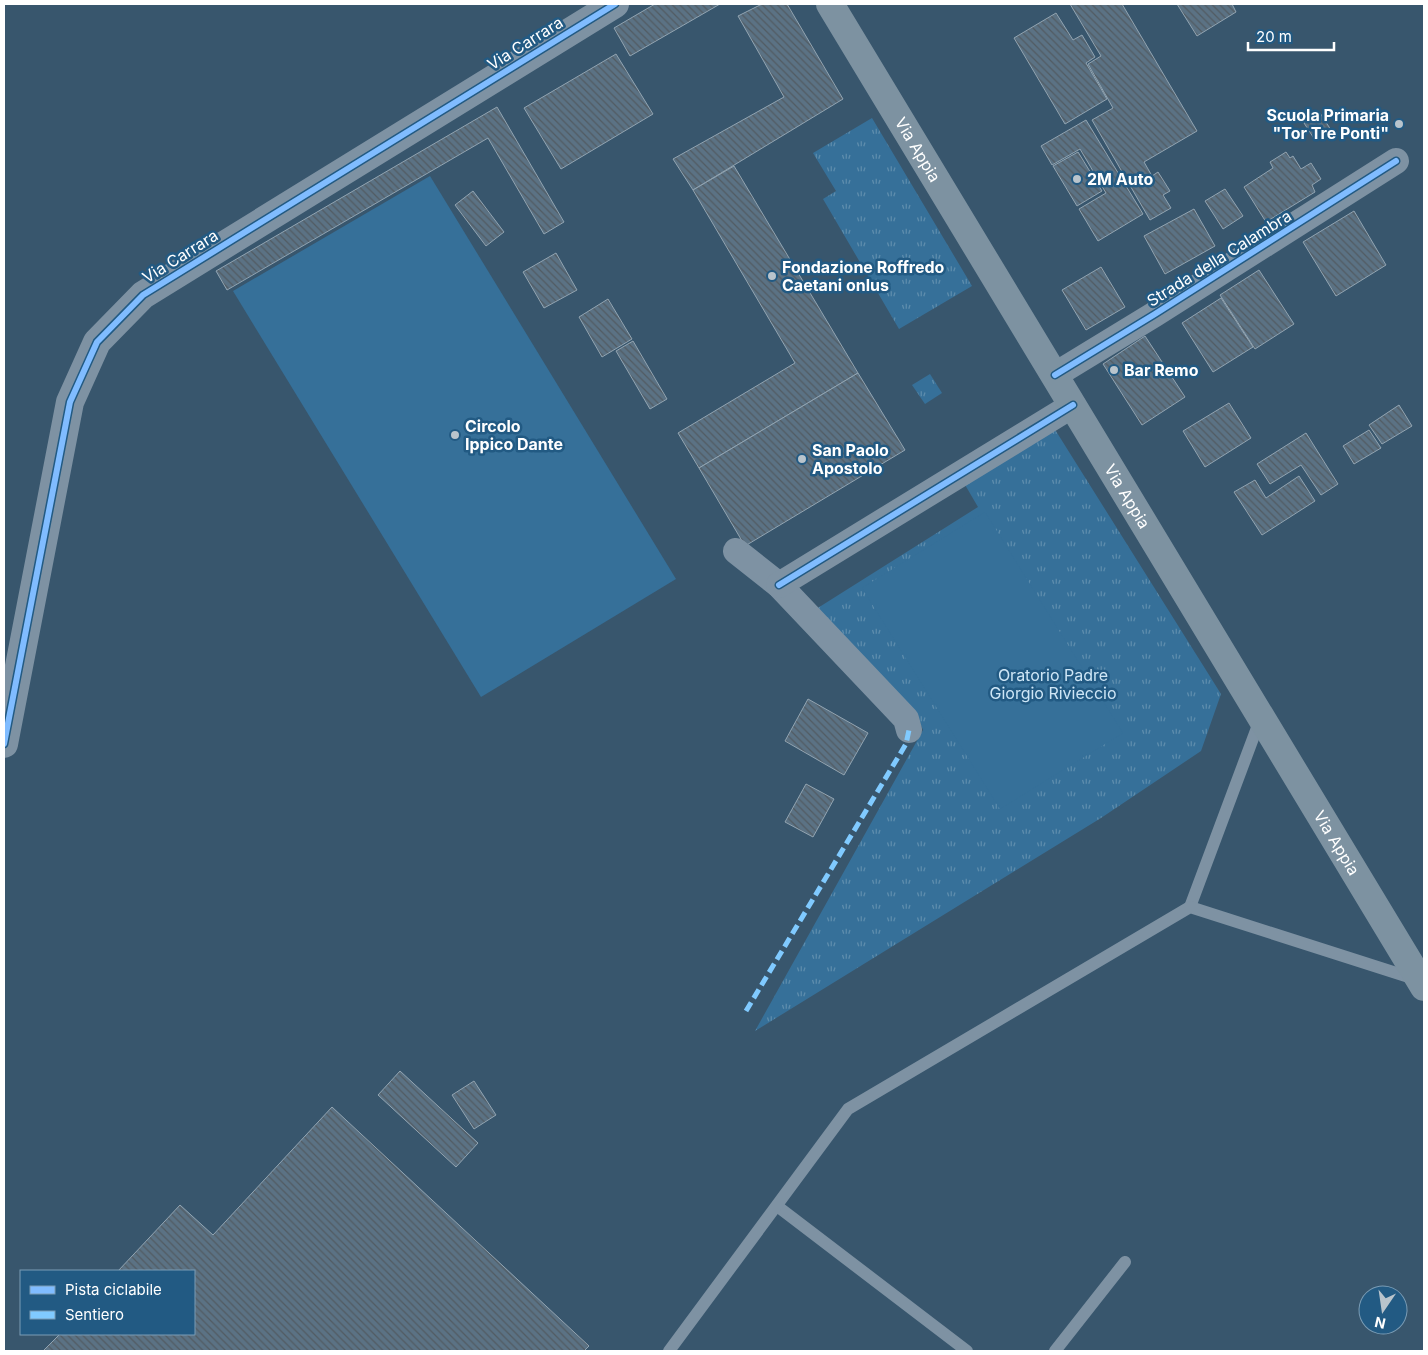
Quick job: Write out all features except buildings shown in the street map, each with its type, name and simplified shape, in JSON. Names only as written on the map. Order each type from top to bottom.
[{"type":"main road","name":"Via Appia","points":[[830,4],[1422,984]]},
{"type":"street","name":"Via Carrara","points":[[4,744],[70,402],[97,342],[143,295],[615,4]]},
{"type":"street","name":"Strada della Calambra","points":[[1055,375],[1396,162]]},
{"type":"street","points":[[779,585],[1073,405]]},
{"type":"street","points":[[736,551],[779,585],[906,719],[909,730]]},
{"type":"lane","points":[[669,1351],[848,1109],[1190,907],[1261,717]]},
{"type":"lane","points":[[1190,907],[1422,984]]},
{"type":"lane","points":[[777,1206],[967,1351]]},
{"type":"lane","points":[[1055,1351],[1125,1262]]},
{"type":"green space","points":[[872,118],[972,286],[899,329],[823,199],[836,191],[813,153]]},
{"type":"green space","name":"Circolo Ippico Dante","points":[[430,176],[676,579],[481,697],[233,291]]},
{"type":"green space","points":[[930,374],[942,393],[925,404],[912,385]]},
{"type":"green space","name":"Oratorio Padre Giorgio Rivieccio","points":[[1054,428],[1221,694],[1201,751],[1101,818],[755,1031],[923,730],[916,713],[813,611],[978,507],[964,483]]},
{"type":"green space","points":[[985,512],[1123,733],[1000,809],[862,588]]},
{"type":"marked path","points":[[746,1011],[906,744],[909,730]]},
{"type":"cycle path","points":[[4,744],[70,402],[97,342],[143,295],[615,4]]},
{"type":"cycle path","points":[[1055,375],[1396,161]]},
{"type":"cycle path","points":[[779,585],[1073,405]]},
{"type":"place","name":"Scuola Primaria \"Tor Tre Ponti\"","points":[[1399,124]]},
{"type":"place","name":"2M Auto","points":[[1077,179]]},
{"type":"place","name":"Fondazione Roffredo Caetani onlus","points":[[772,276]]},
{"type":"place","name":"Bar Remo","points":[[1114,370]]},
{"type":"place","name":"Circolo Ippico Dante","points":[[455,435]]},
{"type":"place","name":"San Paolo Apostolo","points":[[802,459]]}]
